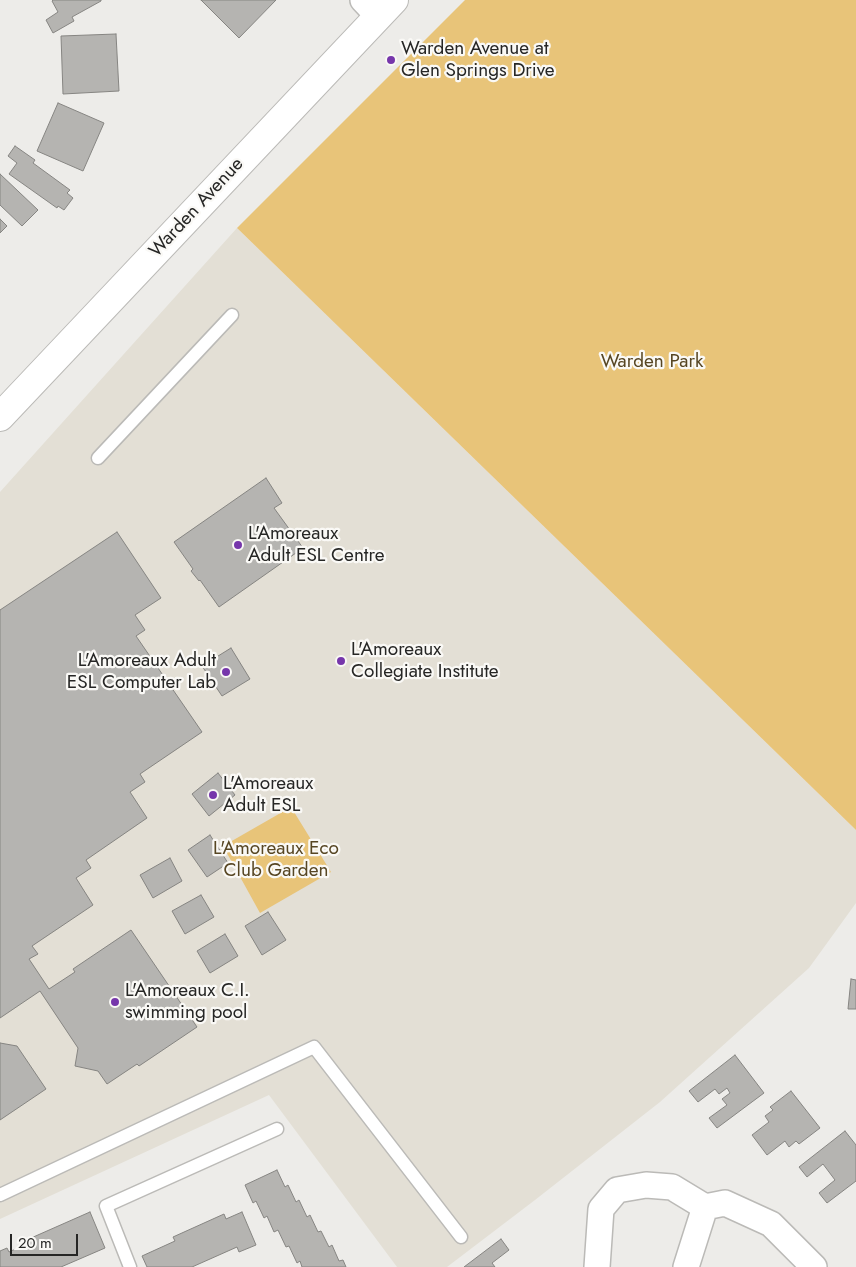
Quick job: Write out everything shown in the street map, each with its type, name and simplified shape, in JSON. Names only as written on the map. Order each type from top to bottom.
[{"type":"main road","name":"Warden Avenue","points":[[0,417],[378,5]]},
{"type":"street","points":[[597,1267],[601,1209],[617,1190],[646,1185],[672,1187],[705,1207],[725,1203],[771,1224],[814,1267]]},
{"type":"street","points":[[686,1267],[705,1207]]},
{"type":"lane","points":[[98,458],[232,315]]},
{"type":"lane","points":[[0,1195],[314,1047],[461,1236]]},
{"type":"lane","points":[[130,1267],[106,1206],[277,1129]]},
{"type":"shaded area","name":"L'Amoreaux Collegiate Institute","points":[[237,228],[856,830],[856,903],[809,968],[660,1102],[447,1267],[397,1267],[269,1095],[0,1219],[0,492]]},
{"type":"green space","name":"Warden Park","points":[[465,0],[856,0],[856,830],[237,228]]},
{"type":"green space","name":"L'Amoreaux Eco Club Garden","points":[[291,807],[331,872],[260,913],[223,846]]},
{"type":"building","points":[[53,0],[101,1],[72,17],[74,21],[53,33],[46,20],[58,12]]},
{"type":"building","points":[[201,0],[276,0],[239,38]]},
{"type":"building","points":[[116,34],[119,91],[63,94],[61,36]]},
{"type":"building","points":[[58,103],[104,123],[83,171],[37,151]]},
{"type":"building","points":[[15,146],[35,160],[33,163],[70,190],[67,193],[73,198],[64,210],[58,206],[57,208],[9,174],[17,163],[8,156]]},
{"type":"building","points":[[0,174],[38,210],[22,226],[0,205]]},
{"type":"building","points":[[0,219],[7,226],[0,233]]},
{"type":"building","name":"L'Amoreaux Adult ESL Centre","points":[[266,478],[282,503],[274,508],[303,548],[219,607],[200,580],[191,571],[193,569],[174,542]]},
{"type":"building","points":[[117,532],[161,598],[135,615],[145,630],[136,636],[202,732],[140,774],[145,782],[130,792],[147,818],[86,860],[91,868],[76,878],[93,905],[32,946],[38,954],[29,959],[49,989],[75,972],[73,969],[131,930],[197,1027],[139,1066],[137,1064],[107,1084],[98,1071],[75,1066],[78,1048],[40,991],[0,1018],[0,610]]},
{"type":"building","name":"L'Amoreaux Adult ESL Computer Lab","points":[[231,648],[250,679],[222,696],[202,666]]},
{"type":"building","name":"L'Amoreaux Adult ESL","points":[[218,773],[235,795],[209,816],[192,794]]},
{"type":"building","points":[[210,835],[228,863],[207,877],[188,850]]},
{"type":"building","points":[[170,858],[182,881],[153,898],[140,875]]},
{"type":"building","points":[[201,895],[214,917],[185,934],[172,911]]},
{"type":"building","points":[[268,912],[286,940],[262,955],[245,926]]},
{"type":"building","points":[[225,934],[238,956],[210,973],[197,951]]},
{"type":"building","points":[[851,979],[856,980],[856,1009],[848,1009]]},
{"type":"building","points":[[0,1043],[17,1046],[46,1089],[0,1120]]},
{"type":"building","points":[[735,1055],[764,1093],[717,1128],[709,1118],[727,1105],[722,1099],[730,1093],[727,1088],[719,1094],[715,1089],[698,1102],[689,1091]]},
{"type":"building","points":[[791,1091],[820,1128],[799,1144],[796,1141],[789,1147],[785,1141],[767,1155],[752,1135],[769,1122],[765,1116],[773,1110],[770,1107]]},
{"type":"building","points":[[845,1131],[856,1145],[856,1181],[827,1203],[819,1193],[835,1180],[823,1164],[807,1177],[799,1167]]},
{"type":"building","points":[[277,1170],[285,1187],[288,1185],[296,1202],[299,1200],[307,1217],[310,1215],[318,1232],[321,1231],[329,1247],[332,1245],[339,1261],[343,1260],[346,1267],[302,1267],[300,1261],[297,1263],[289,1246],[286,1247],[278,1230],[274,1232],[267,1216],[264,1218],[256,1201],[253,1203],[245,1185]]},
{"type":"building","points":[[90,1212],[105,1248],[61,1267],[0,1267],[0,1251],[7,1248],[9,1252],[24,1245],[22,1242]]},
{"type":"building","points":[[242,1212],[256,1245],[239,1252],[237,1247],[192,1267],[147,1267],[142,1256],[175,1241],[173,1237],[224,1214],[226,1219]]},
{"type":"building","points":[[501,1239],[509,1250],[492,1263],[495,1267],[464,1267]]},
{"type":"place","name":"Warden Avenue at Glen Springs Drive","points":[[391,60]]},
{"type":"place","name":"L'Amoreaux Adult ESL Centre","points":[[238,545]]},
{"type":"place","name":"L'Amoreaux Collegiate Institute","points":[[341,661]]},
{"type":"place","name":"L'Amoreaux Adult ESL Computer Lab","points":[[226,672]]},
{"type":"place","name":"L'Amoreaux Adult ESL","points":[[213,795]]},
{"type":"place","name":"L'Amoreaux C.I. swimming pool","points":[[115,1002]]}]
